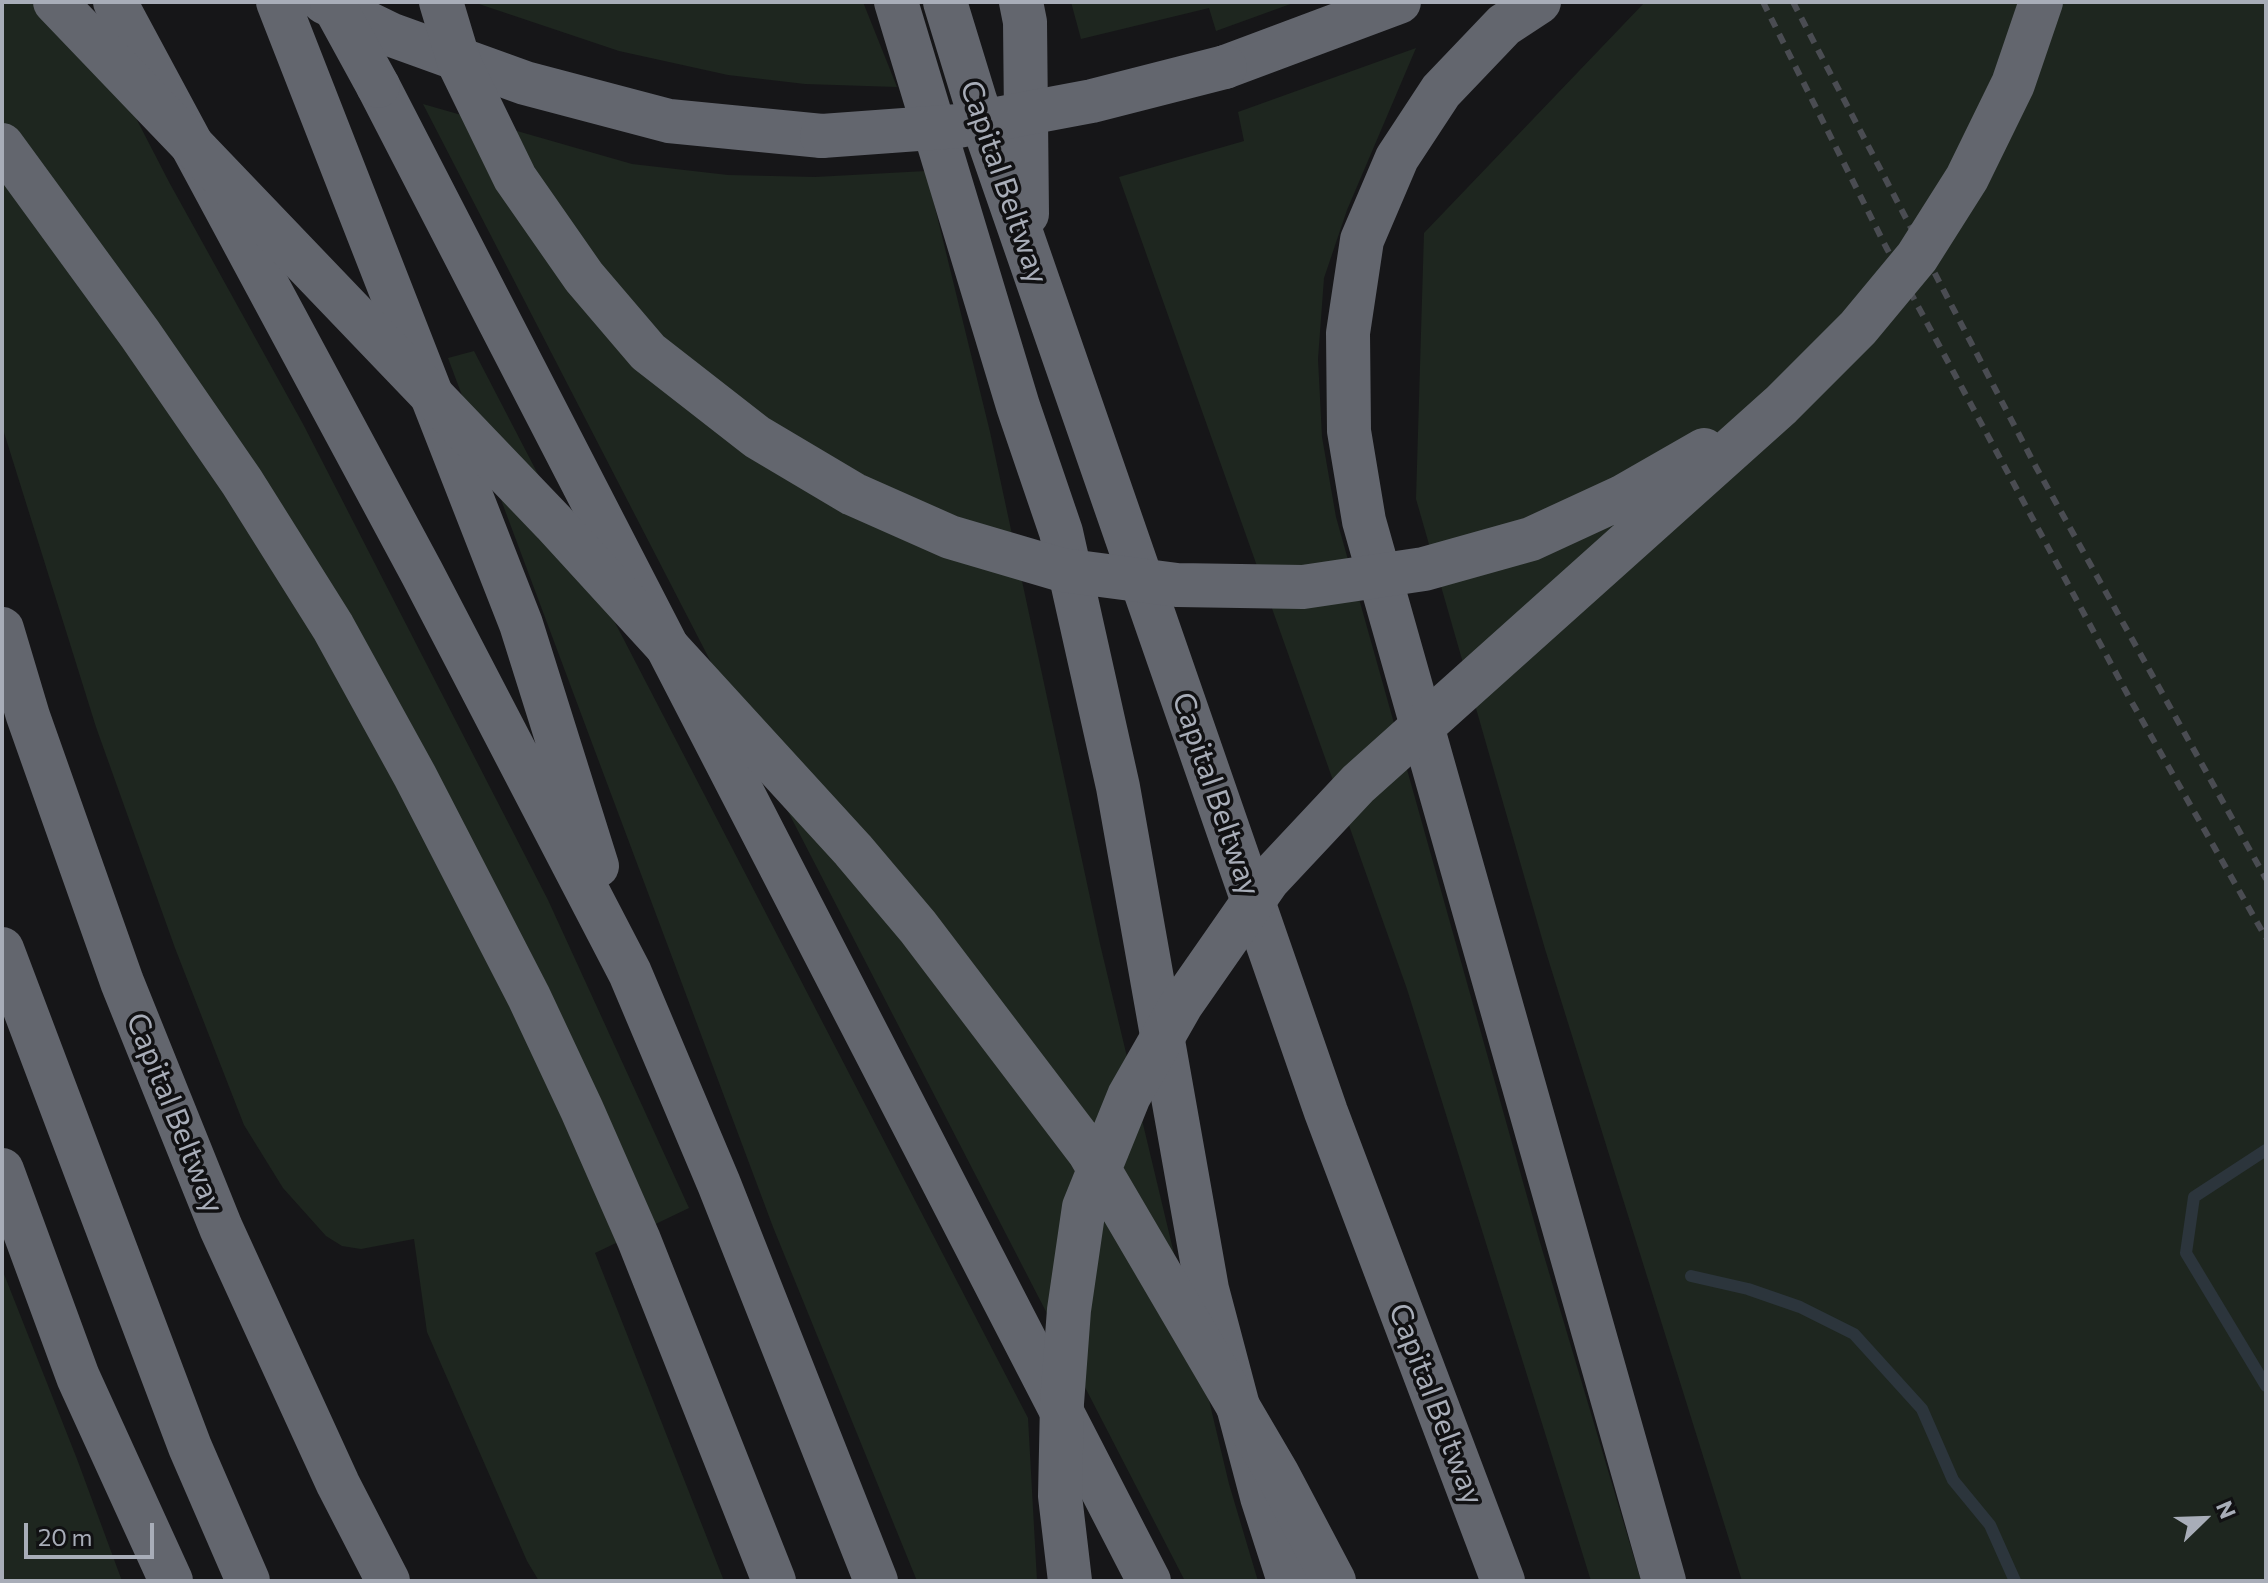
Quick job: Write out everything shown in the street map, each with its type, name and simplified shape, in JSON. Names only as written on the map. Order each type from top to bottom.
[{"type":"highway","points":[[55,2],[554,523],[842,838],[918,927],[1089,1152],[1277,1473],[1334,1581]]},
{"type":"highway","points":[[115,2],[422,573],[630,973],[719,1184],[876,1581]]},
{"type":"highway","points":[[278,2],[521,624],[630,973]]},
{"type":"highway","points":[[324,2],[392,35],[525,83],[669,121],[822,136],[959,126],[1092,101],[1225,67],[1399,2]]},
{"type":"highway","points":[[332,2],[1149,1581]]},
{"type":"highway","points":[[441,2],[460,65],[515,178],[584,277],[648,352],[757,437],[853,494],[950,537],[1062,570],[1177,585],[1303,587],[1424,569],[1531,539],[1622,497],[1781,405]]},
{"type":"highway","points":[[896,2],[1018,406],[1061,532],[1118,787],[1207,1289],[1262,1497],[1289,1581]]},
{"type":"highway","name":"Capital Beltway","points":[[945,2],[975,100],[1326,1112],[1503,1581]]},
{"type":"highway","points":[[1021,2],[1025,22],[1028,249]]},
{"type":"highway","points":[[1539,2],[1504,25],[1441,91],[1397,158],[1362,240],[1348,333],[1349,431],[1364,521],[1664,1581]]},
{"type":"highway","points":[[1070,1581],[1060,1496],[1062,1403],[1069,1310],[1084,1207],[1129,1096],[1181,1005],[1268,880],[1358,784],[1781,405],[1858,328],[1917,257],[1967,178],[2013,84],[2041,2]]},
{"type":"highway","points":[[2,145],[140,334],[234,470],[333,627],[415,776],[529,997],[639,1240],[774,1581]]},
{"type":"highway","name":"Capital Beltway","points":[[2,629],[28,716],[122,982],[215,1213],[338,1484],[388,1581]]},
{"type":"highway","points":[[2,949],[190,1447],[248,1581]]},
{"type":"highway","points":[[2,1170],[78,1377],[171,1581]]},
{"type":"shaded area","points":[[2,2],[76,2],[169,182],[303,424],[548,900],[689,1208],[595,1253],[724,1581],[539,1581],[527,1561],[427,1332],[414,1239],[361,1249],[342,1246],[326,1236],[283,1188],[244,1125],[175,948],[96,727],[2,426]]},
{"type":"shaded area","points":[[473,2],[863,2],[897,87],[805,84],[728,75],[619,51]]},
{"type":"shaded area","points":[[1071,2],[1296,2],[1216,31],[1209,8],[1081,39]]},
{"type":"shaded area","points":[[1645,2],[2266,2],[2266,1581],[1742,1581],[1545,949],[1416,499],[1424,233]]},
{"type":"shaded area","points":[[1416,48],[1347,210],[1324,278],[1318,359],[1322,437],[1336,517],[1539,1239],[1641,1581],[1591,1581],[1407,989],[1119,177],[1244,141],[1238,112]]},
{"type":"shaded area","points":[[423,104],[632,164],[728,175],[815,177],[926,171],[990,432],[1100,944],[1229,1484],[1258,1581],[1185,1581]]},
{"type":"shaded area","points":[[474,351],[1028,1418],[1037,1581],[917,1581],[773,1227],[448,358]]},
{"type":"shaded area","points":[[2,1269],[77,1459],[122,1581],[2,1581]]},
{"type":"waterway","points":[[2266,1150],[2194,1197],[2186,1253],[2266,1386]]},
{"type":"waterway","points":[[1691,1276],[1748,1289],[1800,1307],[1854,1334],[1922,1409],[1953,1480],[1990,1525],[2015,1581]]},
{"type":"railway","points":[[1763,2],[1886,247],[2130,699],[2266,938]]},
{"type":"railway","points":[[1793,2],[2036,467],[2266,879]]}]
